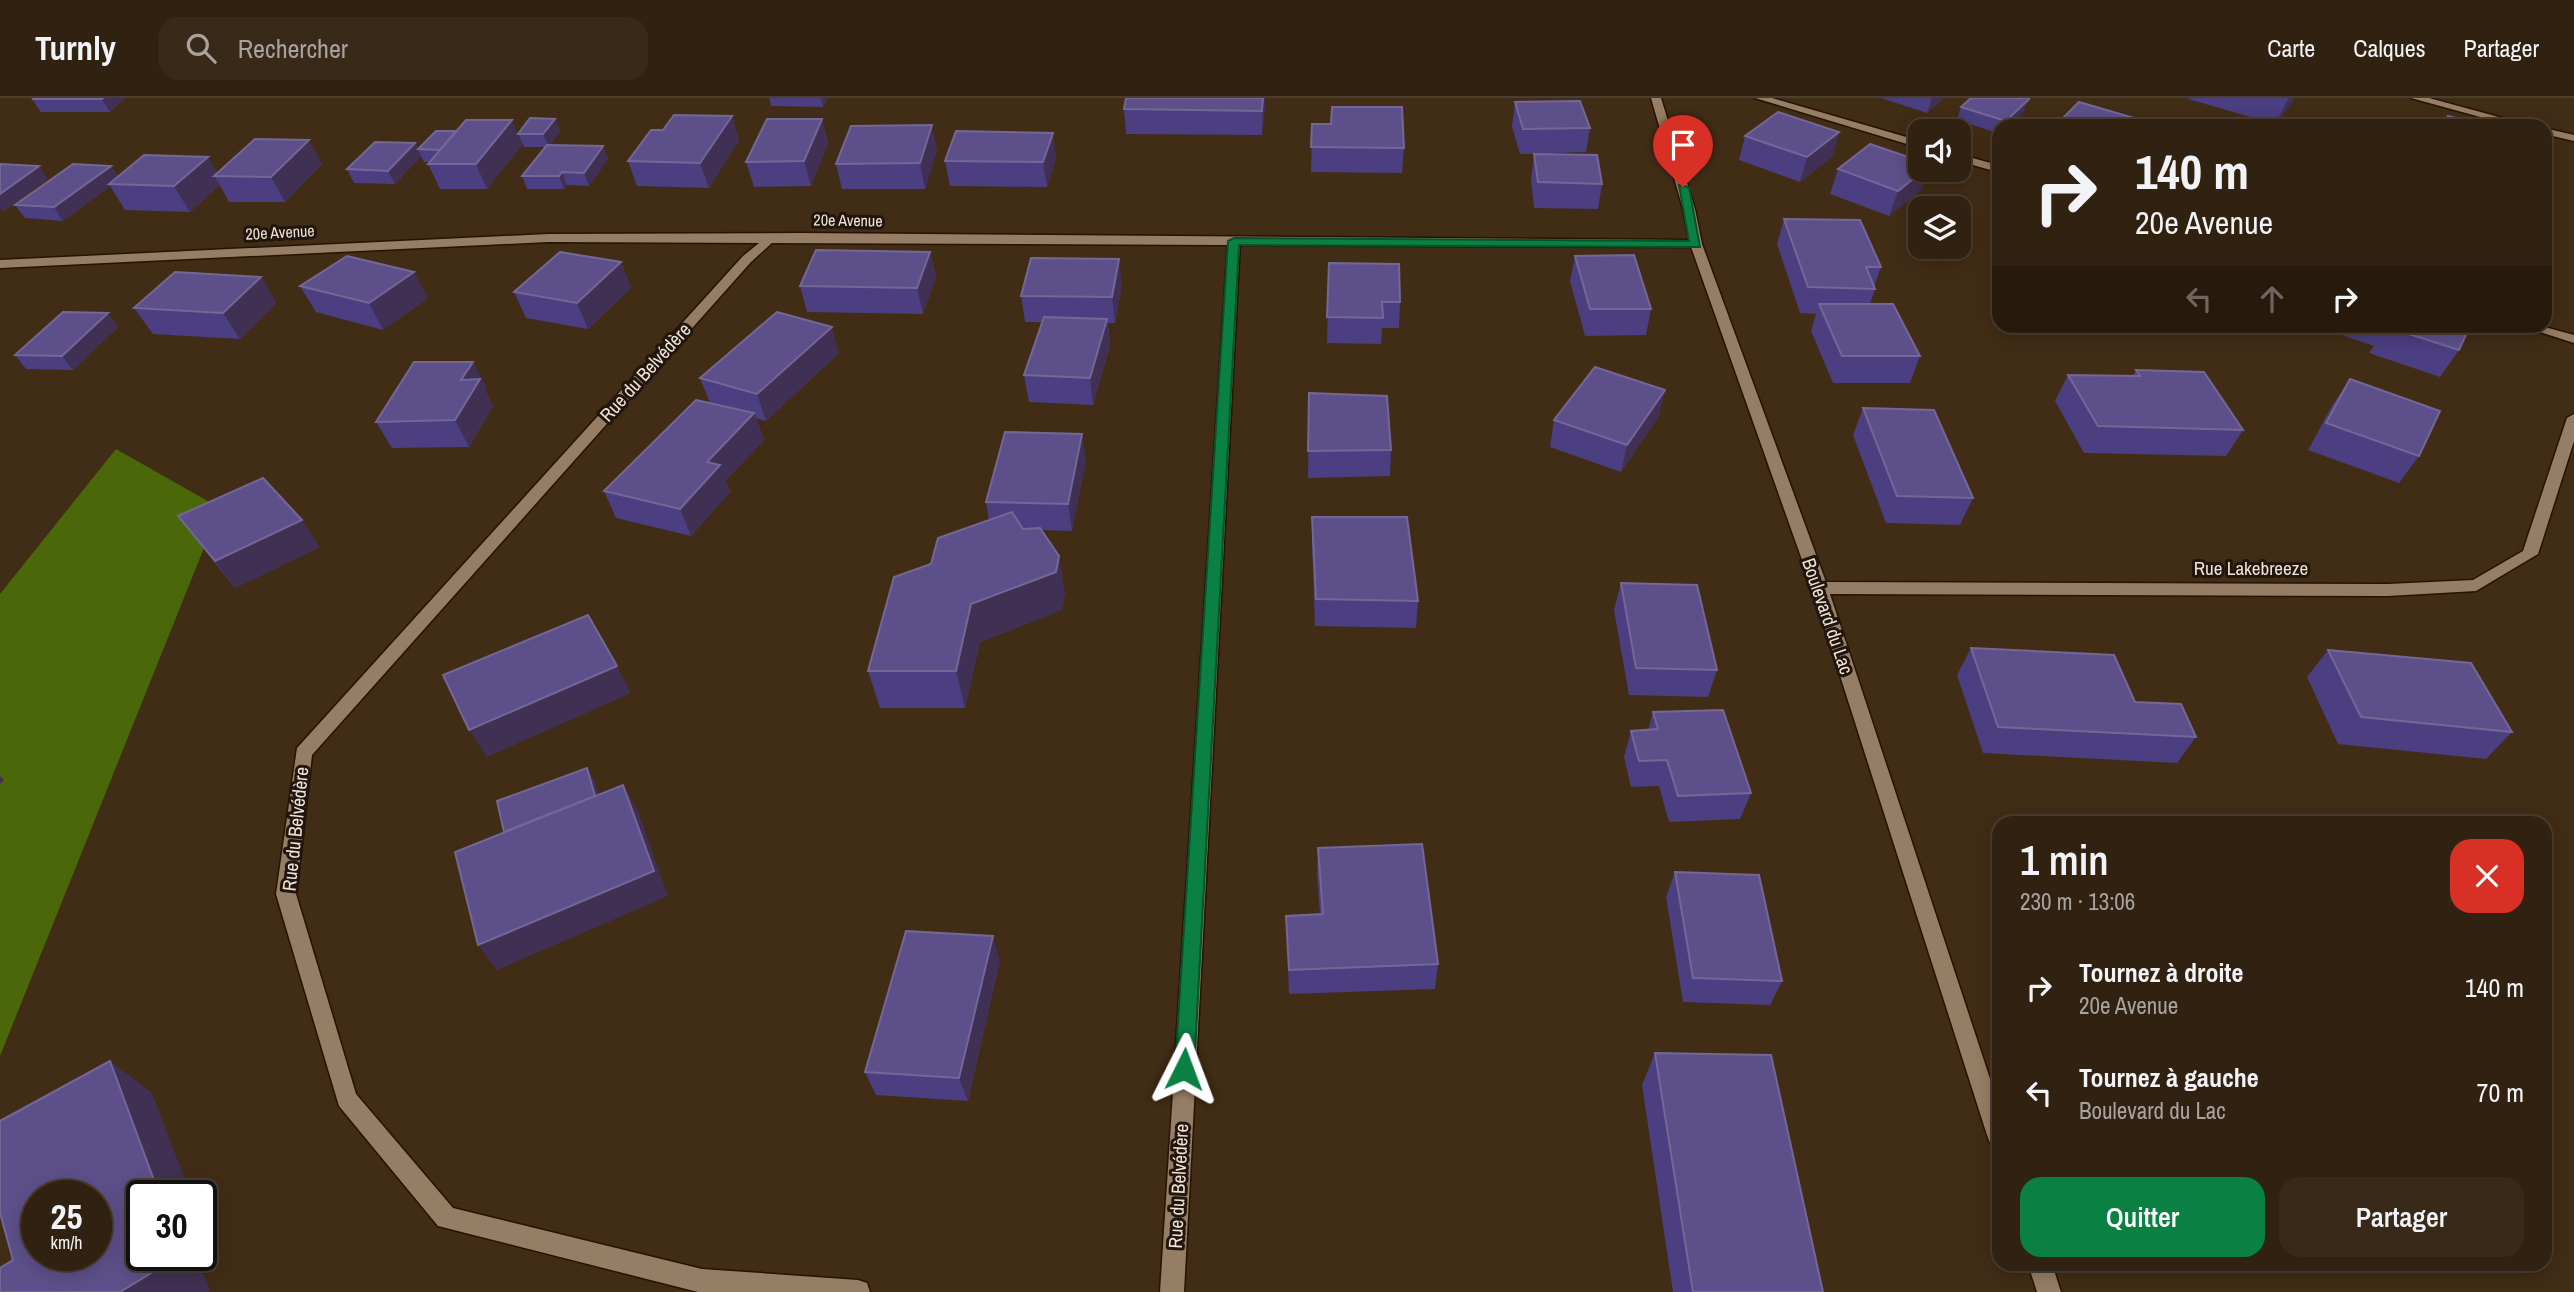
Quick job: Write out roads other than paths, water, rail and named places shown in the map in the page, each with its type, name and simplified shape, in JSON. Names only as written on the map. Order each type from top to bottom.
[{"type":"street","name":"Boulevard du Lac","points":[[1656,98],[1689,209],[1696,244],[1820,588],[1992,1117]]},
{"type":"street","points":[[1760,98],[1908,141]]},
{"type":"street","points":[[2416,98],[2498,119]]},
{"type":"street","points":[[2552,133],[2574,138]]},
{"type":"street","points":[[1971,161],[1992,167]]},
{"type":"street","name":"20e Avenue","points":[[0,264],[469,241],[681,237],[1696,244]]},
{"type":"street","name":"Rue du Belvédère","points":[[769,239],[747,259],[303,753],[286,894],[347,1099],[446,1218],[702,1281],[858,1292]]},
{"type":"street","name":"Rue du Belvédère","points":[[1172,1292],[1234,241]]},
{"type":"street","points":[[2552,333],[2574,339]]},
{"type":"street","name":"Rue Lakebreeze","points":[[1820,588],[2388,590],[2476,585],[2530,554],[2574,418]]},
{"type":"street","points":[[2042,1271],[2049,1292]]}]
